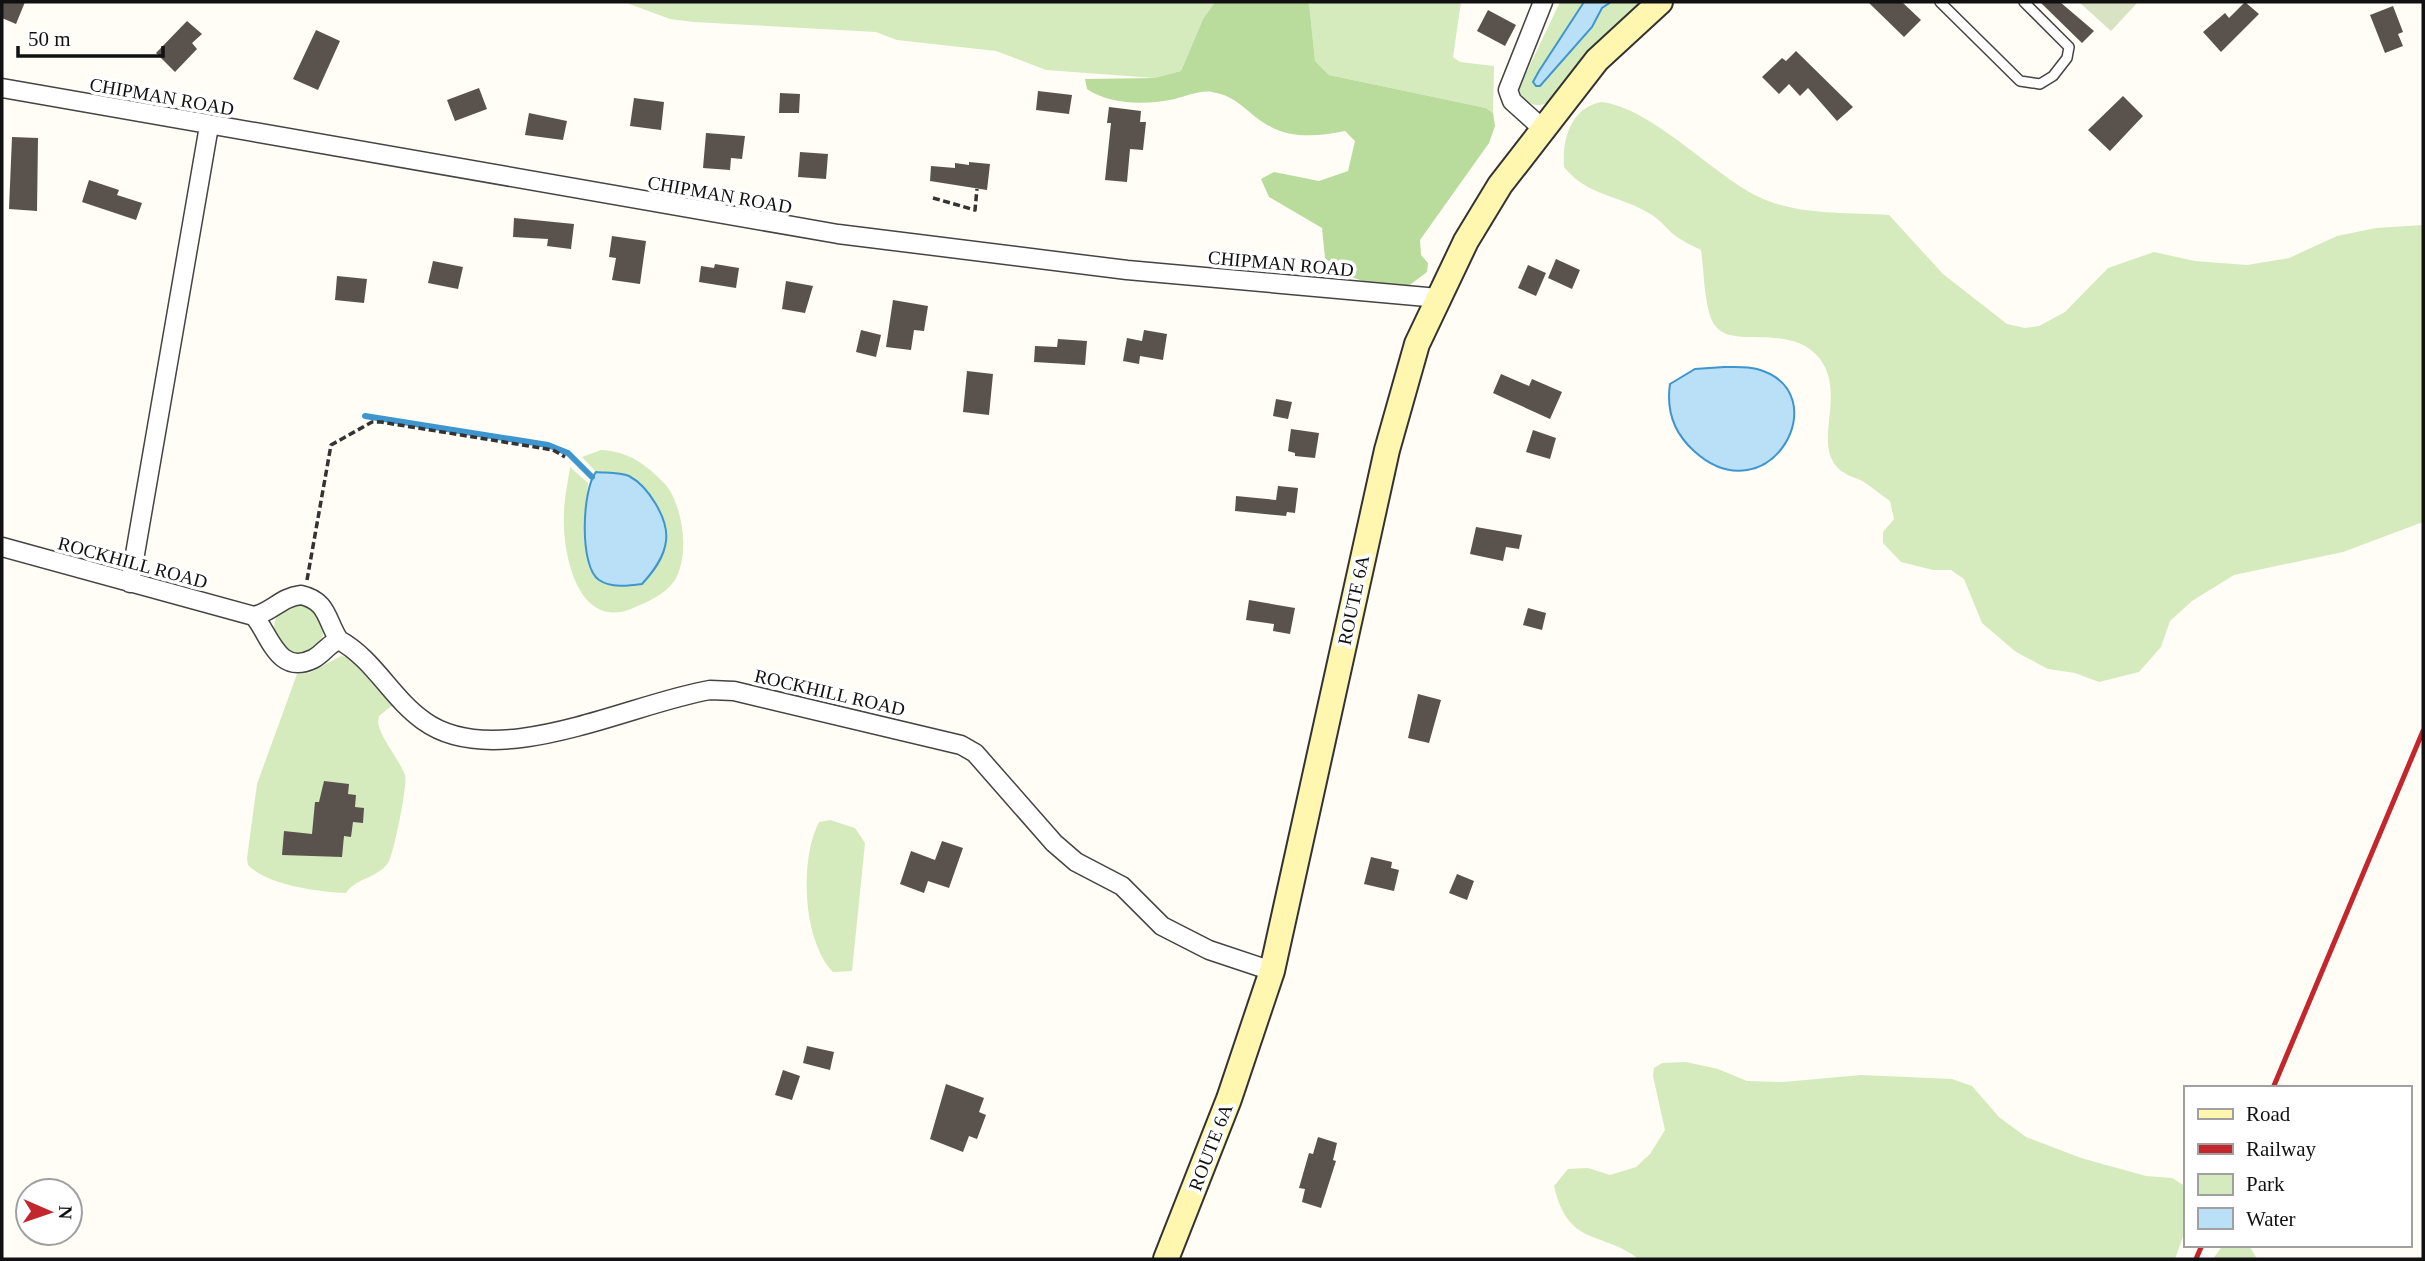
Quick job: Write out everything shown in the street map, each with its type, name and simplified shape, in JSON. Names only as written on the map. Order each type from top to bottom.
[{"type":"main road","name":"ROUTE 6A","points":[[1166,1259],[1228,1099],[1272,971],[1387,450],[1417,344],[1466,241],[1500,185],[1597,60],[1660,2]]},
{"type":"street","points":[[1543,129],[1512,101],[1508,90],[1544,2]]},
{"type":"street","name":"CHIPMAN ROAD","points":[[2,89],[838,234],[1127,270],[1438,298]]},
{"type":"street","points":[[130,583],[209,126]]},
{"type":"street","name":"ROCKHILL ROAD","points":[[2,547],[254,616]]},
{"type":"street","points":[[305,596],[290,596],[266,614],[254,616],[262,626],[271,647],[285,659],[294,662],[313,659],[327,645],[339,640]]},
{"type":"street","name":"ROCKHILL ROAD","points":[[305,596],[326,609],[339,640],[354,649],[424,722],[472,740],[498,741],[531,737],[710,690],[734,691],[961,745],[975,753],[1054,843],[1076,862],[1122,886],[1162,926],[1209,950],[1272,971]]},
{"type":"lane","points":[[1940,2],[2020,81],[2040,84],[2053,76],[2067,58],[2069,47],[2024,2]]},
{"type":"path","points":[[933,198],[975,210],[977,189]]},
{"type":"path","points":[[305,596],[331,444],[335,441],[352,436],[372,422],[380,422],[552,450],[565,457]]},
{"type":"green space","points":[[624,2],[1215,2],[1203,19],[1181,71],[1154,78],[1046,70],[996,51],[897,40],[876,32],[670,19]]},
{"type":"green space","points":[[1215,2],[1309,2],[1315,61],[1329,75],[1486,108],[1493,113],[1495,126],[1489,143],[1420,240],[1421,255],[1428,263],[1427,272],[1407,287],[1386,288],[1344,275],[1325,258],[1322,228],[1269,197],[1261,179],[1274,172],[1319,181],[1348,171],[1355,141],[1345,131],[1297,135],[1275,129],[1219,93],[1198,93],[1141,103],[1118,101],[1087,89],[1085,79],[1154,78],[1181,71],[1203,19]]},
{"type":"green space","points":[[1309,2],[1461,2],[1453,57],[1460,62],[1494,66],[1493,113],[1486,108],[1329,75],[1315,61]]},
{"type":"green space","points":[[1560,2],[1642,2],[1547,103],[1534,105],[1526,101],[1518,90]]},
{"type":"green space","points":[[2079,2],[2138,2],[2111,31]]},
{"type":"green space","points":[[1602,102],[1641,116],[1739,186],[1772,202],[1821,212],[1889,215],[1943,274],[2007,324],[2025,328],[2039,326],[2065,312],[2108,268],[2154,252],[2195,261],[2247,265],[2289,258],[2337,236],[2376,228],[2423,225],[2423,522],[2343,552],[2234,575],[2192,601],[2170,621],[2161,647],[2139,672],[2099,682],[2075,673],[2048,669],[2016,652],[1982,623],[1964,579],[1951,570],[1933,570],[1901,562],[1883,543],[1883,532],[1894,519],[1890,501],[1864,482],[1840,470],[1832,460],[1828,448],[1830,388],[1820,359],[1808,347],[1793,341],[1734,336],[1722,332],[1714,324],[1708,308],[1701,250],[1677,237],[1656,217],[1594,190],[1573,177],[1564,167],[1567,135],[1576,117],[1591,105]]},
{"type":"green space","points":[[601,450],[628,456],[658,477],[676,504],[682,530],[680,570],[671,585],[643,604],[613,613],[597,608],[576,584],[564,530],[570,467],[588,483],[585,524],[589,569],[626,475],[596,472],[582,457]]},
{"type":"green space","points":[[299,603],[316,611],[324,628],[316,645],[299,653],[282,645],[274,628],[282,611]]},
{"type":"green space","points":[[341,656],[353,658],[394,704],[379,716],[378,723],[405,775],[403,804],[388,863],[346,893],[308,889],[268,878],[248,865],[247,858],[257,784],[297,674],[309,673]]},
{"type":"green space","points":[[830,820],[855,828],[865,843],[852,971],[833,972],[815,941],[810,921],[807,900],[809,858],[819,822]]},
{"type":"green space","points":[[1686,1062],[1718,1069],[1747,1081],[1783,1082],[1861,1075],[1952,1079],[1972,1086],[1999,1117],[2026,1137],[2081,1158],[2146,1176],[2172,1178],[2184,1185],[2184,1234],[2175,1259],[1639,1259],[1577,1228],[1560,1205],[1554,1186],[1568,1169],[1588,1168],[1610,1175],[1636,1167],[1650,1154],[1665,1130],[1653,1076],[1654,1068],[1662,1063]]},
{"type":"green space","points":[[2222,1247],[2250,1247],[2257,1259],[2213,1259]]},
{"type":"water","points":[[1584,2],[1611,2],[1602,8],[1592,27],[1540,86],[1536,86],[1533,82],[1539,71]]},
{"type":"water","points":[[1695,369],[1757,369],[1781,382],[1793,401],[1793,423],[1785,444],[1769,461],[1747,470],[1722,468],[1694,451],[1681,437],[1673,421],[1669,403],[1670,384]]},
{"type":"water","points":[[596,472],[629,476],[650,495],[661,513],[666,532],[665,547],[657,564],[642,584],[614,585],[599,580],[588,560],[586,510],[591,481]]},
{"type":"building","points":[[2,2],[25,2],[16,24],[2,18]]},
{"type":"building","points":[[1868,2],[1902,2],[1921,20],[1904,37]]},
{"type":"building","points":[[2040,2],[2060,2],[2094,31],[2082,43]]},
{"type":"building","points":[[2245,2],[2259,14],[2221,52],[2203,32],[2225,13],[2229,18]]},
{"type":"building","points":[[2393,6],[2403,32],[2398,34],[2403,46],[2385,53],[2370,15]]},
{"type":"building","points":[[1488,10],[1516,25],[1505,46],[1477,31]]},
{"type":"building","points":[[187,21],[202,34],[192,43],[197,49],[175,72],[156,53]]},
{"type":"building","points":[[316,30],[340,41],[318,90],[293,79]]},
{"type":"building","points":[[1796,51],[1853,107],[1837,121],[1808,88],[1800,96],[1789,84],[1779,94],[1762,77],[1782,58],[1786,61]]},
{"type":"building","points":[[479,88],[487,109],[455,121],[447,100]]},
{"type":"building","points":[[1038,91],[1072,95],[1069,114],[1036,110]]},
{"type":"building","points":[[780,93],[800,94],[799,113],[779,113]]},
{"type":"building","points":[[2123,96],[2143,116],[2110,151],[2088,130]]},
{"type":"building","points":[[634,98],[664,102],[661,130],[630,126]]},
{"type":"building","points":[[1109,107],[1141,111],[1140,122],[1146,122],[1143,150],[1130,149],[1127,182],[1105,180],[1111,123],[1107,123]]},
{"type":"building","points":[[529,113],[567,121],[563,140],[525,135]]},
{"type":"building","points":[[706,133],[745,136],[742,159],[731,158],[730,170],[703,168]]},
{"type":"building","points":[[12,137],[38,138],[37,211],[9,209]]},
{"type":"building","points":[[800,152],[828,154],[826,179],[798,177]]},
{"type":"building","points":[[969,162],[990,164],[987,190],[930,181],[931,166],[955,168],[955,163],[969,165]]},
{"type":"building","points":[[89,180],[119,190],[117,195],[142,203],[136,220],[82,202]]},
{"type":"building","points":[[514,218],[574,224],[571,249],[547,246],[548,239],[513,237]]},
{"type":"building","points":[[612,236],[646,241],[640,284],[612,280],[616,258],[609,257]]},
{"type":"building","points":[[1556,259],[1580,270],[1572,289],[1548,278]]},
{"type":"building","points":[[433,261],[463,267],[458,289],[428,283]]},
{"type":"building","points":[[715,264],[739,268],[736,288],[699,282],[701,266],[714,268]]},
{"type":"building","points":[[1528,265],[1546,273],[1536,296],[1518,288]]},
{"type":"building","points":[[337,276],[367,279],[364,303],[335,300]]},
{"type":"building","points":[[786,281],[813,286],[805,313],[782,309]]},
{"type":"building","points":[[893,300],[928,306],[924,331],[914,330],[911,350],[886,347]]},
{"type":"building","points":[[861,330],[881,335],[876,357],[856,352]]},
{"type":"building","points":[[1144,330],[1167,334],[1163,360],[1140,356],[1139,364],[1123,361],[1127,338],[1142,341]]},
{"type":"building","points":[[1058,339],[1087,341],[1085,365],[1034,362],[1035,346],[1057,347]]},
{"type":"building","points":[[967,371],[993,374],[989,415],[963,412]]},
{"type":"building","points":[[1501,374],[1529,386],[1532,379],[1562,392],[1550,419],[1493,393]]},
{"type":"building","points":[[1276,399],[1292,402],[1288,419],[1273,416]]},
{"type":"building","points":[[1291,429],[1319,433],[1315,458],[1295,456],[1295,453],[1288,451]]},
{"type":"building","points":[[1533,430],[1556,438],[1550,459],[1526,452]]},
{"type":"building","points":[[1278,486],[1298,488],[1295,513],[1287,512],[1286,516],[1235,511],[1236,496],[1276,500]]},
{"type":"building","points":[[1476,527],[1522,535],[1519,549],[1506,547],[1503,561],[1470,554]]},
{"type":"building","points":[[1249,600],[1295,608],[1290,634],[1273,631],[1274,624],[1246,620]]},
{"type":"building","points":[[1528,608],[1546,613],[1542,630],[1523,625]]},
{"type":"building","points":[[1418,694],[1441,700],[1429,743],[1408,738]]},
{"type":"building","points":[[324,781],[349,784],[348,794],[356,795],[355,807],[364,808],[363,823],[353,822],[351,837],[344,836],[342,857],[282,855],[284,831],[312,834],[315,802],[319,802]]},
{"type":"building","points":[[942,841],[963,848],[949,888],[928,881],[924,893],[900,884],[911,851],[935,860]]},
{"type":"building","points":[[1371,857],[1392,862],[1391,868],[1399,870],[1394,891],[1364,884]]},
{"type":"building","points":[[1457,874],[1474,881],[1467,900],[1449,893]]},
{"type":"building","points":[[807,1046],[834,1052],[830,1070],[803,1063]]},
{"type":"building","points":[[783,1070],[800,1076],[792,1100],[775,1095]]},
{"type":"building","points":[[946,1084],[984,1098],[979,1112],[986,1115],[977,1139],[969,1136],[963,1152],[930,1139]]},
{"type":"building","points":[[1318,1137],[1337,1143],[1333,1160],[1336,1161],[1321,1208],[1302,1202],[1305,1189],[1299,1188],[1309,1153],[1313,1154]]},
{"type":"waterway","points":[[365,416],[548,445],[568,453],[592,477]]},
{"type":"railway","points":[[2274,1086],[2423,731]]},
{"type":"railway","points":[[2196,1259],[2201,1247]]}]
